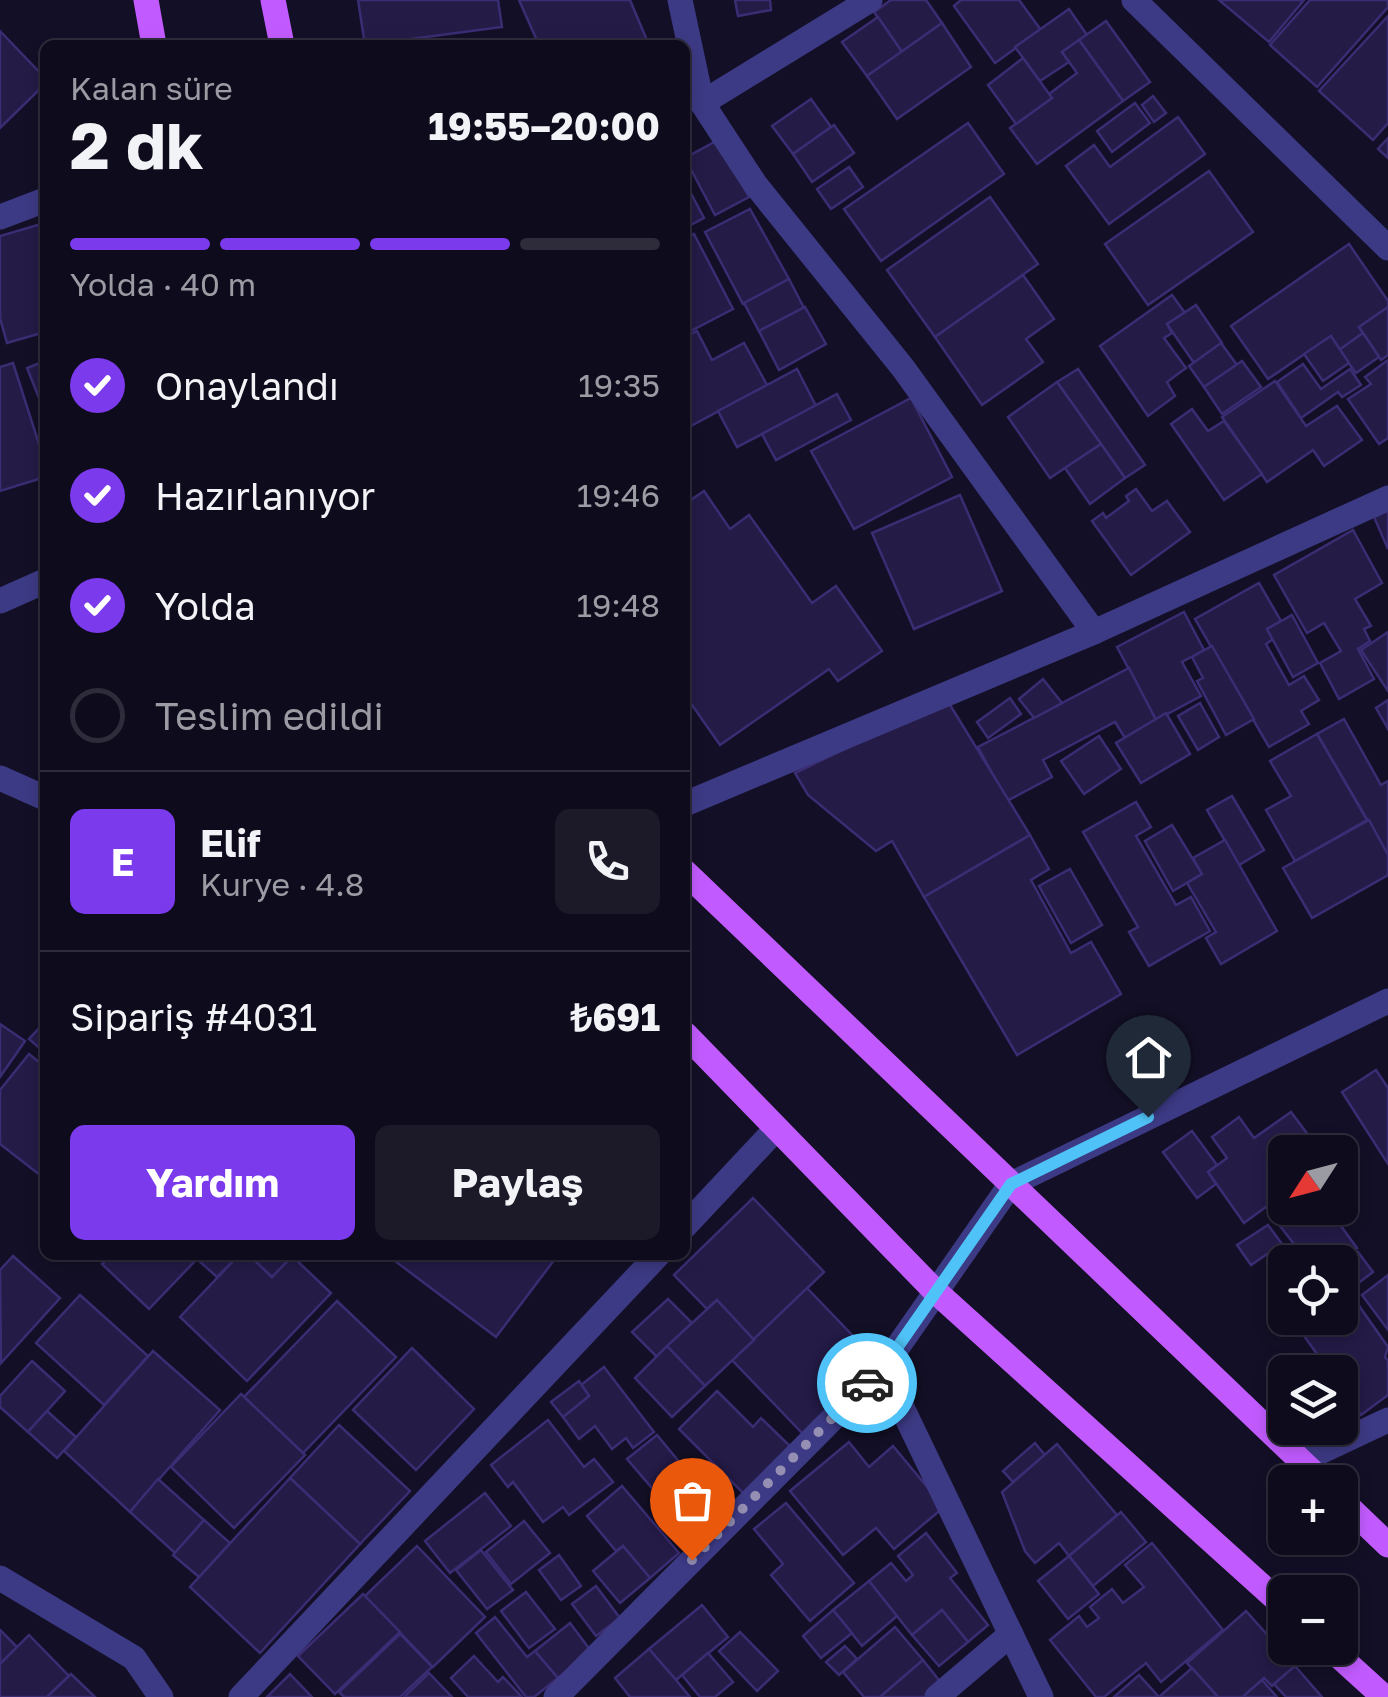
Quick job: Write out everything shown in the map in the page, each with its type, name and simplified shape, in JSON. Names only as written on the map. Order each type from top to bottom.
[{"type":"main road","points":[[146,0],[153,40]]},
{"type":"main road","points":[[273,0],[281,40]]},
{"type":"main road","points":[[690,877],[1304,1465]]},
{"type":"main road","points":[[690,1041],[935,1291],[1268,1592]]},
{"type":"main road","points":[[1358,1516],[1388,1544]]},
{"type":"main road","points":[[1349,1665],[1384,1697]]},
{"type":"street","points":[[680,0],[689,40]]},
{"type":"street","points":[[702,103],[870,0]]},
{"type":"street","points":[[1134,0],[1388,248]]},
{"type":"street","points":[[690,47],[702,103],[754,184],[903,368],[1094,632]]},
{"type":"street","points":[[0,216],[40,202]]},
{"type":"street","points":[[690,802],[1094,632],[1388,498]]},
{"type":"street","points":[[0,601],[40,583]]},
{"type":"street","points":[[0,778],[40,796]]},
{"type":"street","points":[[556,1697],[883,1368],[1011,1184],[1388,1001]]},
{"type":"street","points":[[690,1221],[776,1130]]},
{"type":"street","points":[[241,1697],[653,1260]]},
{"type":"street","points":[[883,1368],[1040,1697]]},
{"type":"street","points":[[1300,1461],[1388,1420]]},
{"type":"street","points":[[0,1578],[134,1658],[161,1697]]},
{"type":"street","points":[[937,1697],[1010,1634]]},
{"type":"building","points":[[358,0],[498,0],[502,27],[403,40],[364,40]]},
{"type":"building","points":[[519,0],[630,0],[647,40],[537,40]]},
{"type":"building","points":[[735,0],[770,0],[771,10],[738,16]]},
{"type":"building","points":[[891,0],[926,0],[942,23],[902,52],[874,12]]},
{"type":"building","points":[[961,0],[1019,0],[1041,30],[995,63],[954,6]]},
{"type":"building","points":[[1219,0],[1304,0],[1269,42]]},
{"type":"building","points":[[1310,0],[1388,0],[1388,7],[1317,87],[1270,45]]},
{"type":"building","points":[[1069,9],[1087,35],[1062,52],[1069,62],[1040,81],[1015,47]]},
{"type":"building","points":[[1388,16],[1388,123],[1373,140],[1319,91]]},
{"type":"building","points":[[878,17],[902,52],[867,76],[842,42]]},
{"type":"building","points":[[1106,21],[1150,82],[1123,101],[1079,40]]},
{"type":"building","points":[[942,23],[971,67],[897,119],[867,76]]},
{"type":"building","points":[[0,31],[40,73],[40,89],[0,128]]},
{"type":"building","points":[[1079,40],[1123,101],[1037,164],[1010,128],[1052,98],[1049,94],[1077,73],[1062,52]]},
{"type":"building","points":[[1023,58],[1052,98],[1016,124],[988,85]]},
{"type":"building","points":[[1153,96],[1166,113],[1154,122],[1142,105]]},
{"type":"building","points":[[811,99],[831,127],[793,154],[772,126]]},
{"type":"building","points":[[1135,103],[1150,123],[1112,152],[1097,131]]},
{"type":"building","points":[[1178,117],[1205,154],[1109,224],[1066,166],[1094,145],[1110,167]]},
{"type":"building","points":[[968,123],[1004,174],[881,261],[844,209]]},
{"type":"building","points":[[834,125],[854,153],[812,182],[793,154]]},
{"type":"building","points":[[1388,138],[1388,158],[1378,149]]},
{"type":"building","points":[[718,140],[749,197],[715,215],[690,168],[690,155]]},
{"type":"building","points":[[849,167],[863,187],[831,209],[817,189]]},
{"type":"building","points":[[1209,171],[1253,232],[1148,305],[1105,244]]},
{"type":"building","points":[[690,191],[704,218],[690,225]]},
{"type":"building","points":[[990,197],[1038,264],[935,337],[887,270]]},
{"type":"building","points":[[750,209],[789,279],[743,304],[705,232]]},
{"type":"building","points":[[40,224],[40,333],[7,343],[0,318],[0,236]]},
{"type":"building","points":[[694,234],[733,309],[690,331],[690,236]]},
{"type":"building","points":[[1349,244],[1388,301],[1388,307],[1359,327],[1363,333],[1339,350],[1331,336],[1268,379],[1231,326]]},
{"type":"building","points":[[1023,275],[1054,319],[1026,339],[1043,362],[982,405],[935,337]]},
{"type":"building","points":[[789,279],[804,308],[759,331],[744,303]]},
{"type":"building","points":[[1172,295],[1185,313],[1167,324],[1172,333],[1164,338],[1186,368],[1167,382],[1175,396],[1148,416],[1100,346]]},
{"type":"building","points":[[1196,305],[1222,343],[1194,363],[1167,324]]},
{"type":"building","points":[[805,307],[826,344],[779,370],[759,331]]},
{"type":"building","points":[[1388,307],[1388,355],[1381,360],[1359,327]]},
{"type":"building","points":[[697,331],[712,360],[744,343],[767,385],[690,426],[690,334]]},
{"type":"building","points":[[1363,333],[1379,357],[1356,373],[1339,350]]},
{"type":"building","points":[[1331,336],[1349,363],[1323,381],[1304,354]]},
{"type":"building","points":[[1221,343],[1237,365],[1204,387],[1189,366]]},
{"type":"building","points":[[1388,360],[1388,438],[1379,444],[1348,399],[1371,384],[1365,377]]},
{"type":"building","points":[[1242,361],[1261,387],[1222,414],[1204,387]]},
{"type":"building","points":[[13,363],[40,447],[40,479],[0,491],[0,367]]},
{"type":"building","points":[[40,363],[40,400],[27,368]]},
{"type":"building","points":[[1303,364],[1321,389],[1350,369],[1361,385],[1342,397],[1338,392],[1301,418],[1277,382]]},
{"type":"building","points":[[797,369],[816,406],[737,447],[718,411]]},
{"type":"building","points":[[1078,369],[1145,465],[1125,478],[1057,382]]},
{"type":"building","points":[[1275,381],[1306,426],[1337,406],[1362,440],[1324,466],[1313,450],[1267,482],[1222,417]]},
{"type":"building","points":[[1057,382],[1101,444],[1050,478],[1008,417]]},
{"type":"building","points":[[837,394],[851,420],[776,460],[762,434]]},
{"type":"building","points":[[911,398],[952,477],[854,529],[811,451]]},
{"type":"building","points":[[1192,409],[1208,431],[1224,421],[1262,474],[1224,500],[1171,424]]},
{"type":"building","points":[[1101,444],[1125,478],[1090,504],[1065,468]]},
{"type":"building","points":[[1136,489],[1152,511],[1167,501],[1190,532],[1131,575],[1092,521],[1103,513],[1106,518],[1129,501],[1126,496]]},
{"type":"building","points":[[704,491],[730,529],[749,515],[812,603],[836,586],[882,651],[838,681],[829,669],[720,745],[690,702],[690,501]]},
{"type":"building","points":[[960,495],[1002,591],[914,629],[872,533]]},
{"type":"building","points":[[1388,511],[1388,549],[1374,517]]},
{"type":"building","points":[[1353,530],[1382,583],[1355,599],[1371,626],[1364,629],[1370,641],[1358,649],[1374,679],[1339,699],[1320,663],[1341,651],[1324,623],[1307,633],[1274,575]]},
{"type":"building","points":[[1259,583],[1281,621],[1267,629],[1273,639],[1266,644],[1289,685],[1304,676],[1319,700],[1301,711],[1309,724],[1269,747],[1195,619]]},
{"type":"building","points":[[1184,612],[1204,650],[1182,662],[1201,696],[1156,720],[1117,647]]},
{"type":"building","points":[[1292,615],[1318,663],[1293,677],[1267,629]]},
{"type":"building","points":[[1388,632],[1388,691],[1361,650]]},
{"type":"building","points":[[1212,646],[1254,719],[1226,735],[1197,681],[1203,678],[1192,657]]},
{"type":"building","points":[[1129,668],[1156,720],[1125,738],[1115,722],[1043,760],[1052,777],[1007,801],[978,747]]},
{"type":"building","points":[[1043,679],[1062,703],[1034,718],[1019,699]]},
{"type":"building","points":[[1010,698],[1021,714],[988,738],[977,722]]},
{"type":"building","points":[[947,700],[1030,835],[924,897],[892,841],[876,851],[808,795],[795,773]]},
{"type":"building","points":[[1388,700],[1388,729],[1376,708]]},
{"type":"building","points":[[1200,703],[1219,737],[1198,750],[1178,716]]},
{"type":"building","points":[[1166,713],[1190,754],[1141,783],[1116,743]]},
{"type":"building","points":[[1344,719],[1381,785],[1388,781],[1388,855],[1317,734]]},
{"type":"building","points":[[1317,734],[1367,820],[1295,861],[1266,810],[1291,796],[1270,761]]},
{"type":"building","points":[[1099,736],[1121,769],[1084,794],[1061,761]]},
{"type":"building","points":[[1232,796],[1264,850],[1239,865],[1207,810]]},
{"type":"building","points":[[1136,802],[1151,827],[1136,836],[1176,905],[1191,897],[1210,931],[1149,966],[1129,932],[1138,927],[1083,832]]},
{"type":"building","points":[[1369,820],[1388,855],[1388,875],[1312,918],[1283,868]]},
{"type":"building","points":[[1172,825],[1202,874],[1173,891],[1145,841]]},
{"type":"building","points":[[1030,835],[1049,869],[1031,880],[1071,953],[1091,942],[1121,994],[1017,1055],[924,897]]},
{"type":"building","points":[[1225,840],[1277,931],[1221,964],[1206,938],[1216,932],[1187,883],[1202,874],[1193,858]]},
{"type":"building","points":[[1070,869],[1102,925],[1071,943],[1039,886]]},
{"type":"building","points":[[0,1024],[25,1041],[0,1077]]},
{"type":"building","points":[[40,1027],[40,1049],[29,1039]]},
{"type":"building","points":[[29,1054],[40,1063],[40,1175],[0,1144],[0,1090]]},
{"type":"building","points":[[1376,1070],[1388,1088],[1388,1164],[1342,1092]]},
{"type":"building","points":[[1291,1112],[1308,1135],[1268,1135],[1268,1205],[1244,1223],[1208,1172],[1227,1158],[1212,1137],[1239,1117],[1254,1138]]},
{"type":"building","points":[[1192,1131],[1217,1165],[1208,1172],[1216,1184],[1197,1198],[1163,1152]]},
{"type":"building","points":[[753,1198],[824,1272],[754,1340],[717,1300],[707,1309],[674,1275]]},
{"type":"building","points":[[1268,1225],[1282,1244],[1268,1245],[1268,1253],[1251,1265],[1237,1245]]},
{"type":"building","points":[[1340,1225],[1355,1245],[1295,1245],[1280,1226]]},
{"type":"building","points":[[1358,1252],[1373,1272],[1358,1283]]},
{"type":"building","points":[[13,1256],[60,1298],[1,1363],[0,1270]]},
{"type":"building","points":[[106,1260],[196,1260],[149,1309],[102,1264]]},
{"type":"building","points":[[198,1260],[234,1260],[217,1277]]},
{"type":"building","points":[[234,1260],[254,1260],[272,1277],[288,1260],[296,1260],[331,1293],[247,1381],[180,1317]]},
{"type":"building","points":[[254,1260],[288,1260],[272,1277]]},
{"type":"building","points":[[394,1260],[554,1260],[496,1337]]},
{"type":"building","points":[[1388,1275],[1388,1330],[1362,1295]]},
{"type":"building","points":[[807,1288],[878,1362],[803,1434],[732,1360]]},
{"type":"building","points":[[80,1295],[148,1356],[104,1405],[36,1343]]},
{"type":"building","points":[[668,1299],[692,1323],[657,1357],[632,1332]]},
{"type":"building","points":[[717,1300],[754,1340],[705,1386],[667,1346]]},
{"type":"building","points":[[337,1301],[396,1357],[303,1453],[244,1397]]},
{"type":"building","points":[[1358,1304],[1388,1347],[1388,1395],[1361,1415],[1358,1355],[1318,1355],[1303,1335],[1358,1335]]},
{"type":"building","points":[[667,1346],[705,1386],[672,1417],[635,1378]]},
{"type":"building","points":[[412,1348],[474,1409],[416,1470],[353,1410]]},
{"type":"building","points":[[153,1351],[220,1410],[130,1512],[64,1451]]},
{"type":"building","points":[[32,1361],[65,1391],[28,1432],[0,1407],[0,1396]]},
{"type":"building","points":[[604,1367],[654,1432],[633,1448],[626,1438],[612,1449],[595,1426],[579,1439],[563,1417],[589,1396],[581,1385]]},
{"type":"building","points":[[579,1381],[589,1396],[563,1417],[551,1402]]},
{"type":"building","points":[[717,1391],[753,1427],[761,1418],[793,1449],[746,1496],[679,1429]]},
{"type":"building","points":[[241,1394],[305,1455],[234,1528],[171,1467]]},
{"type":"building","points":[[47,1411],[76,1437],[57,1458],[28,1432]]},
{"type":"building","points":[[548,1420],[584,1467],[594,1459],[613,1482],[569,1515],[563,1507],[543,1522],[513,1482],[508,1487],[491,1465]]},
{"type":"building","points":[[339,1425],[410,1491],[360,1544],[290,1478]]},
{"type":"building","points":[[657,1435],[686,1470],[657,1494],[627,1459]]},
{"type":"building","points":[[849,1442],[869,1467],[893,1446],[944,1507],[894,1549],[876,1528],[843,1555],[790,1491]]},
{"type":"building","points":[[1035,1443],[1045,1455],[1013,1482],[1003,1471]]},
{"type":"building","points":[[1057,1444],[1117,1515],[1069,1556],[1059,1543],[1035,1563],[1025,1551],[1002,1492]]},
{"type":"building","points":[[290,1478],[360,1544],[260,1653],[190,1587]]},
{"type":"building","points":[[158,1479],[204,1520],[175,1553],[130,1512]]},
{"type":"building","points":[[622,1486],[679,1553],[650,1578],[623,1546],[616,1551],[587,1516]]},
{"type":"building","points":[[485,1493],[511,1526],[450,1573],[425,1541]]},
{"type":"building","points":[[786,1503],[854,1583],[810,1621],[771,1575],[783,1564],[754,1529]]},
{"type":"building","points":[[1121,1512],[1146,1542],[1093,1586],[1069,1556]]},
{"type":"building","points":[[204,1520],[230,1543],[199,1577],[173,1555]]},
{"type":"building","points":[[524,1521],[550,1553],[511,1584],[486,1552]]},
{"type":"building","points":[[926,1533],[957,1573],[950,1578],[988,1625],[968,1642],[942,1610],[912,1635],[869,1581],[891,1563],[906,1581],[913,1575],[898,1556]]},
{"type":"building","points":[[1152,1543],[1223,1630],[1161,1682],[1146,1663],[1104,1697],[1096,1697],[1050,1640],[1079,1616],[1087,1627],[1099,1618],[1090,1607],[1112,1589],[1123,1603],[1144,1587],[1125,1565]]},
{"type":"building","points":[[417,1546],[485,1617],[433,1667],[365,1596]]},
{"type":"building","points":[[623,1546],[650,1578],[620,1603],[593,1571]]},
{"type":"building","points":[[481,1550],[513,1590],[487,1609],[456,1570]]},
{"type":"building","points":[[559,1555],[581,1586],[561,1600],[539,1570]]},
{"type":"building","points":[[1069,1556],[1099,1594],[1068,1619],[1038,1581]]},
{"type":"building","points":[[869,1581],[897,1616],[862,1646],[833,1610]]},
{"type":"building","points":[[596,1586],[620,1618],[596,1636],[572,1604]]},
{"type":"building","points":[[526,1592],[555,1629],[529,1648],[501,1611]]},
{"type":"building","points":[[363,1594],[400,1632],[335,1694],[298,1656]]},
{"type":"building","points":[[702,1605],[728,1637],[676,1680],[649,1649]]},
{"type":"building","points":[[833,1610],[852,1633],[821,1658],[803,1636]]},
{"type":"building","points":[[942,1610],[968,1642],[939,1666],[912,1635]]},
{"type":"building","points":[[1246,1611],[1268,1636],[1268,1665],[1295,1666],[1272,1686],[1264,1678],[1243,1697],[1218,1697],[1187,1663]]},
{"type":"building","points":[[495,1617],[527,1657],[535,1651],[558,1678],[534,1697],[526,1697],[476,1633]]},
{"type":"building","points":[[570,1623],[591,1651],[558,1678],[535,1651]]},
{"type":"building","points":[[895,1627],[923,1660],[880,1697],[864,1697],[843,1672]]},
{"type":"building","points":[[0,1630],[17,1647],[0,1664]]},
{"type":"building","points":[[740,1632],[778,1671],[757,1691],[719,1651]]},
{"type":"building","points":[[400,1634],[432,1667],[400,1697],[344,1697],[339,1692]]},
{"type":"building","points":[[29,1635],[69,1676],[47,1697],[0,1697],[0,1664]]},
{"type":"building","points":[[845,1646],[857,1659],[839,1675],[826,1662]]},
{"type":"building","points":[[649,1649],[690,1697],[630,1697],[615,1678]]},
{"type":"building","points":[[708,1653],[733,1682],[715,1697],[700,1697],[682,1675]]},
{"type":"building","points":[[474,1656],[498,1682],[503,1677],[522,1697],[468,1697],[451,1678]]},
{"type":"building","points":[[923,1660],[942,1684],[927,1697],[880,1697]]},
{"type":"building","points":[[1295,1666],[1322,1697],[1286,1697],[1274,1684]]},
{"type":"building","points":[[1192,1668],[1218,1697],[1159,1697]]},
{"type":"building","points":[[429,1673],[452,1697],[404,1697]]},
{"type":"building","points":[[71,1674],[95,1697],[47,1697]]},
{"type":"building","points":[[290,1674],[312,1697],[267,1697]]},
{"type":"building","points":[[1139,1675],[1159,1697],[1114,1697]]},
{"type":"building","points":[[1262,1680],[1277,1697],[1243,1697],[1248,1692]]},
{"type":"way so far","points":[[692,1560],[867,1383]]},
{"type":"route","points":[[867,1383],[883,1368],[1011,1184],[1148,1117]]}]
